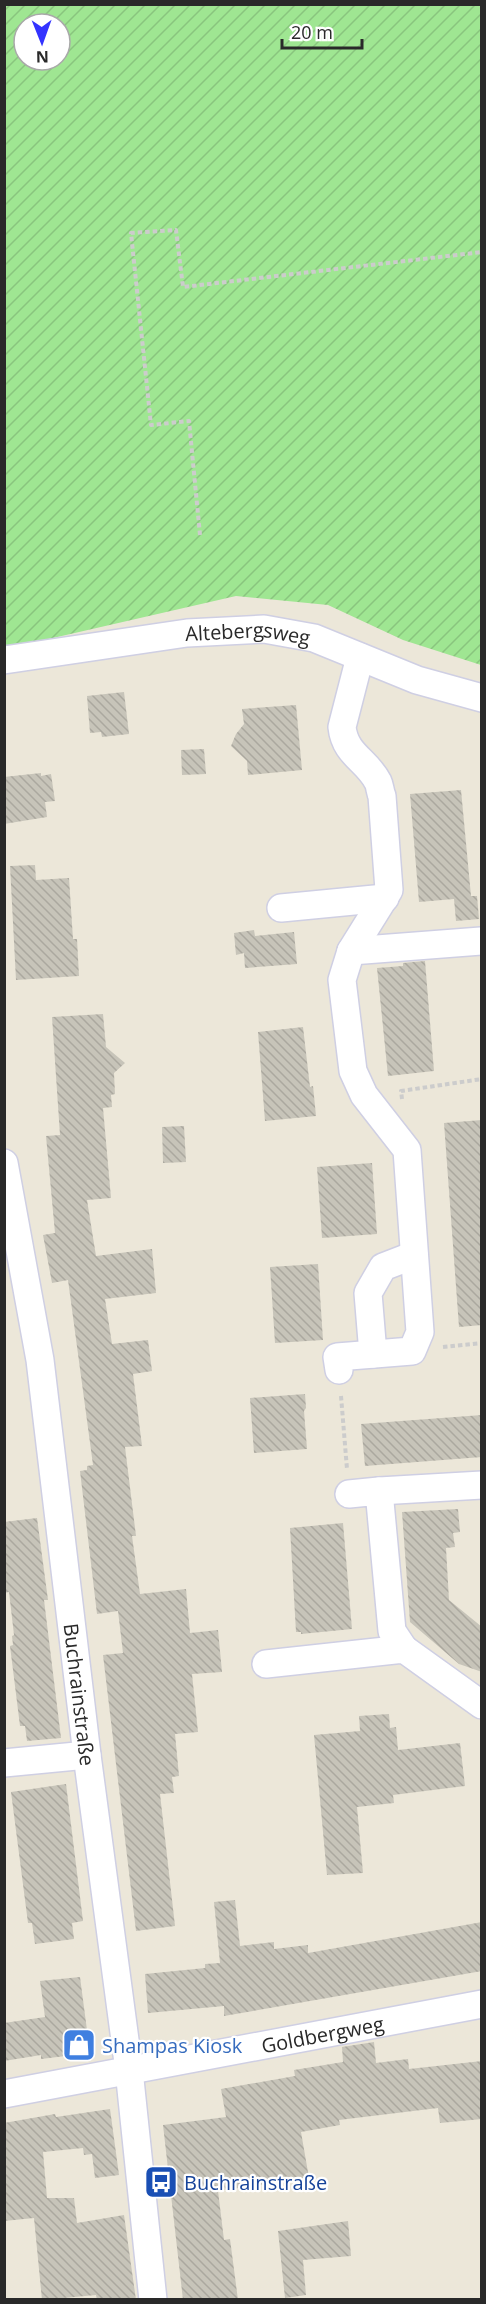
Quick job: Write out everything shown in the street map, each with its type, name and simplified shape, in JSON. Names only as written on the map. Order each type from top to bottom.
[{"type":"street","name":"Altebergsweg","points":[[4,660],[174,634],[264,629],[314,638],[417,680],[482,698]]},
{"type":"street","points":[[339,1370],[337,1357],[412,1351],[420,1332],[406,1150],[364,1095],[353,1071],[342,980],[351,951],[389,890],[382,796],[378,782],[346,746],[342,727],[360,657]]},
{"type":"street","points":[[281,908],[385,898]]},
{"type":"street","points":[[351,951],[481,941]]},
{"type":"street","name":"Buchrainstraße","points":[[4,1163],[40,1360],[87,1755],[129,2070],[153,2300]]},
{"type":"street","points":[[373,1354],[369,1293],[383,1267],[414,1255]]},
{"type":"street","points":[[349,1494],[482,1485]]},
{"type":"street","points":[[379,1491],[392,1631],[404,1649],[482,1705]]},
{"type":"street","points":[[266,1664],[404,1649]]},
{"type":"street","points":[[4,1763],[87,1755]]},
{"type":"street","name":"Goldbergweg","points":[[4,2094],[482,2004]]},
{"type":"path","points":[[200,535],[189,421],[151,425],[131,233],[176,230],[183,287],[482,252]]},
{"type":"path","points":[[402,1103],[401,1091],[482,1079]]},
{"type":"path","points":[[412,1351],[482,1342]]},
{"type":"path","points":[[339,1370],[349,1494]]},
{"type":"green space","points":[[4,5],[481,5],[481,665],[403,640],[328,605],[236,596],[5,649]]},
{"type":"building","points":[[124,692],[129,734],[102,737],[101,732],[90,733],[87,696]]},
{"type":"building","points":[[296,705],[302,770],[248,775],[247,761],[231,746],[236,734],[244,724],[242,709]]},
{"type":"building","points":[[204,749],[206,774],[182,775],[181,750]]},
{"type":"building","points":[[41,773],[41,776],[51,774],[55,801],[45,802],[47,817],[4,824],[4,777]]},
{"type":"building","points":[[461,790],[471,896],[477,896],[479,919],[456,921],[454,899],[419,902],[410,794]]},
{"type":"building","points":[[35,865],[36,880],[69,878],[73,939],[77,939],[79,976],[16,980],[10,866]]},
{"type":"building","points":[[254,930],[255,936],[294,932],[297,964],[245,968],[244,953],[236,955],[234,933]]},
{"type":"building","points":[[425,961],[434,1071],[388,1076],[377,968]]},
{"type":"building","points":[[103,1014],[106,1047],[125,1063],[114,1073],[115,1094],[111,1095],[112,1107],[103,1108],[111,1198],[87,1200],[96,1256],[152,1249],[156,1293],[105,1299],[112,1344],[148,1340],[152,1371],[133,1374],[142,1446],[125,1447],[136,1536],[132,1536],[140,1594],[186,1589],[190,1633],[218,1630],[222,1672],[192,1674],[198,1732],[175,1734],[179,1776],[172,1777],[174,1793],[160,1794],[175,1926],[136,1931],[103,1655],[123,1653],[118,1611],[97,1614],[80,1471],[87,1470],[87,1466],[93,1465],[68,1280],[52,1283],[43,1235],[55,1233],[46,1136],[60,1135],[52,1017]]},
{"type":"building","points":[[303,1027],[316,1116],[265,1121],[258,1032]]},
{"type":"building","points":[[482,1120],[482,1325],[459,1327],[444,1123]]},
{"type":"building","points":[[184,1126],[186,1162],[163,1163],[162,1127]]},
{"type":"building","points":[[372,1163],[377,1234],[322,1238],[317,1167]]},
{"type":"building","points":[[318,1264],[323,1340],[275,1343],[270,1267]]},
{"type":"building","points":[[305,1394],[307,1449],[254,1453],[250,1398]]},
{"type":"building","points":[[482,1415],[482,1457],[365,1466],[361,1424]]},
{"type":"building","points":[[458,1509],[460,1532],[453,1533],[455,1547],[446,1548],[449,1600],[482,1627],[482,1672],[459,1664],[410,1622],[402,1512]]},
{"type":"building","points":[[37,1518],[48,1600],[44,1600],[61,1738],[27,1741],[25,1726],[20,1726],[10,1646],[13,1645],[12,1636],[14,1635],[9,1592],[4,1593],[4,1522]]},
{"type":"building","points":[[343,1523],[352,1629],[301,1634],[301,1632],[296,1632],[290,1528]]},
{"type":"building","points":[[389,1714],[390,1728],[396,1727],[398,1750],[460,1743],[465,1786],[393,1795],[394,1803],[357,1807],[363,1873],[327,1875],[314,1735],[360,1731],[359,1716]]},
{"type":"building","points":[[66,1784],[83,1921],[72,1923],[74,1939],[35,1944],[32,1923],[28,1923],[11,1792]]},
{"type":"building","points":[[235,1900],[240,1946],[274,1942],[274,1949],[308,1945],[308,1953],[482,1922],[482,1971],[224,2016],[224,2006],[148,2013],[145,1974],[205,1968],[205,1964],[220,1963],[214,1902]]},
{"type":"building","points":[[80,1977],[90,2053],[41,2059],[41,2055],[4,2061],[4,2023],[45,2017],[40,1981]]},
{"type":"building","points":[[374,2042],[376,2063],[408,2059],[409,2069],[482,2061],[482,2119],[440,2123],[438,2108],[339,2120],[340,2125],[301,2132],[309,2178],[218,2191],[224,2240],[230,2239],[238,2300],[183,2300],[163,2125],[226,2117],[221,2089],[295,2076],[294,2070],[343,2062],[342,2047]]},
{"type":"building","points":[[110,2109],[119,2175],[95,2178],[92,2154],[84,2155],[83,2148],[43,2152],[47,2198],[74,2198],[77,2223],[124,2215],[136,2300],[97,2300],[96,2295],[42,2300],[34,2218],[4,2221],[4,2123],[55,2114],[56,2117]]},
{"type":"building","points":[[348,2221],[351,2256],[303,2260],[306,2295],[285,2298],[278,2231]]},
{"type":"place","name":"Shampas Kiosk","points":[[79,2045]]},
{"type":"place","name":"Buchrainstraße","points":[[161,2182]]}]
